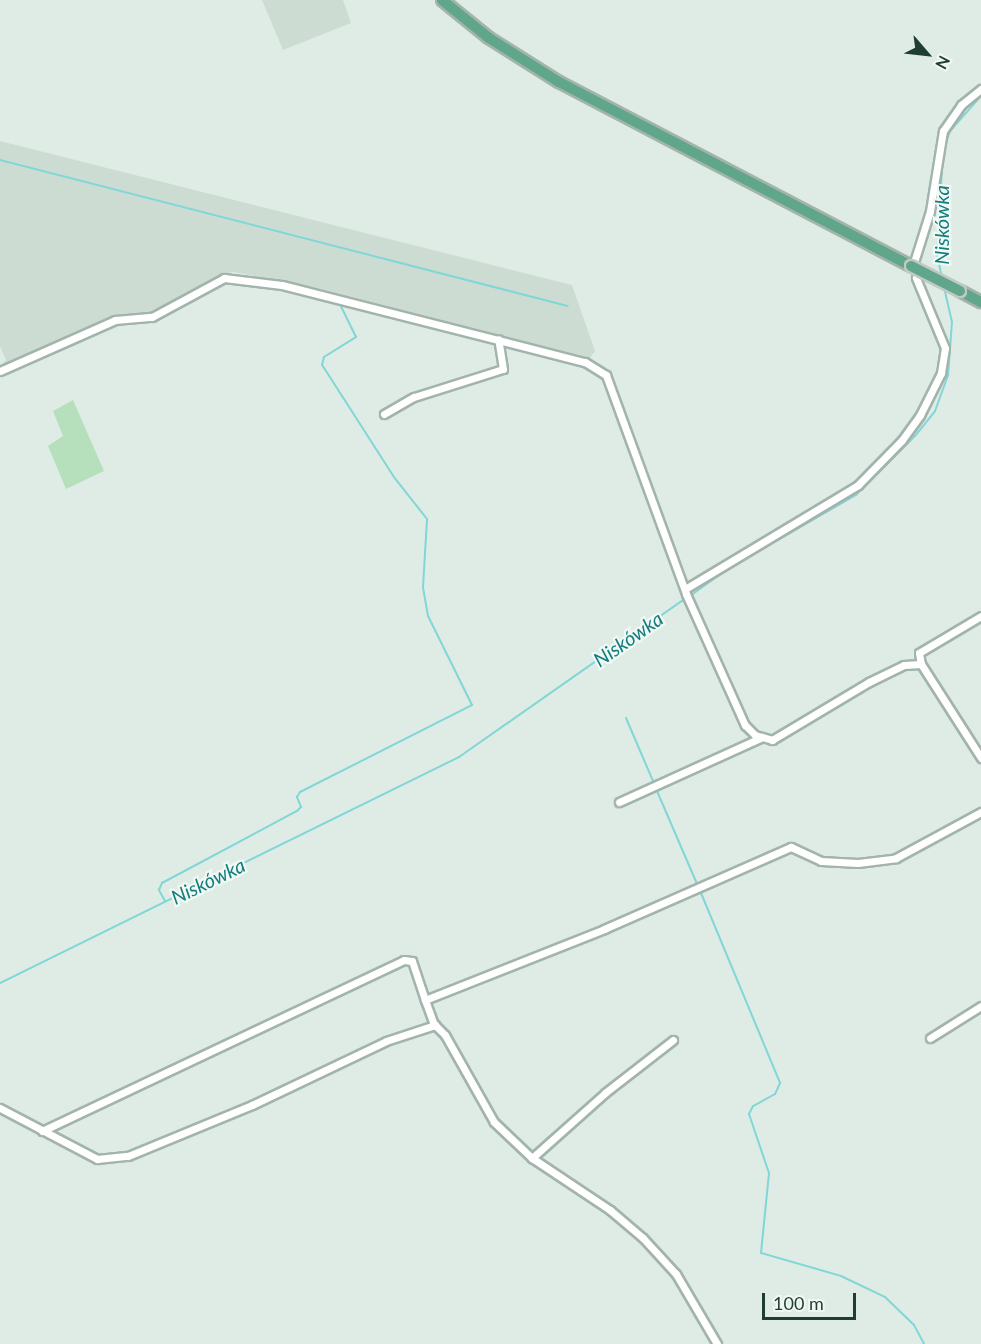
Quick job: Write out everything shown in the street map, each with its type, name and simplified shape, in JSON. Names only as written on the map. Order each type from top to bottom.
[{"type":"main road","points":[[442,0],[489,38],[559,82],[913,262],[981,302]]},
{"type":"street","points":[[913,262],[930,211],[944,131],[961,105],[981,88]]},
{"type":"street","points":[[0,371],[115,320],[152,317],[224,278],[282,285],[585,362],[603,371],[691,605],[745,725],[762,737],[772,740],[869,682],[904,665],[921,664]]},
{"type":"street","points":[[686,592],[858,485],[902,440],[920,415],[940,373],[945,348],[916,278]]},
{"type":"street","points":[[384,414],[414,398],[503,369],[498,339]]},
{"type":"street","points":[[981,616],[919,653],[921,664],[981,758]]},
{"type":"street","points":[[619,802],[762,737]]},
{"type":"street","points":[[425,1000],[604,929],[791,847],[821,861],[858,863],[896,858],[981,812]]},
{"type":"street","points":[[42,1131],[404,960],[412,961],[434,1024],[445,1035],[494,1122],[532,1158],[610,1210],[643,1238],[676,1274],[717,1344]]},
{"type":"street","points":[[930,1038],[981,1006]]},
{"type":"street","points":[[0,1108],[97,1159],[128,1156],[209,1120],[252,1105],[386,1041],[434,1024]]},
{"type":"street","points":[[532,1158],[605,1093],[674,1040]]},
{"type":"shaded area","points":[[262,0],[343,0],[351,23],[283,50]]},
{"type":"shaded area","points":[[0,141],[572,285],[595,351],[590,358],[318,288],[233,272],[221,274],[154,312],[106,321],[0,367],[6,360],[0,346]]},
{"type":"green space","points":[[73,400],[104,471],[66,489],[48,446],[63,436],[53,411]]},
{"type":"waterway","name":"Niskówka","points":[[942,278],[937,255],[943,152],[950,131],[981,96]]},
{"type":"waterway","points":[[0,160],[568,306]]},
{"type":"waterway","name":"Niskówka","points":[[690,596],[729,568],[856,495],[915,436],[935,411],[948,376],[952,322],[944,286]]},
{"type":"waterway","points":[[165,901],[159,890],[162,883],[297,811],[301,807],[297,797],[300,792],[472,705],[428,616],[423,587],[427,519],[394,477],[322,365],[324,357],[356,337],[341,306]]},
{"type":"waterway","name":"Niskówka","points":[[0,983],[459,757],[685,599]]},
{"type":"waterway","points":[[626,718],[653,781]]},
{"type":"waterway","points":[[657,791],[697,884]]},
{"type":"waterway","points":[[701,893],[780,1083],[775,1094],[753,1106],[749,1114],[769,1173],[761,1253],[841,1276],[885,1297],[914,1325],[924,1344]]}]
